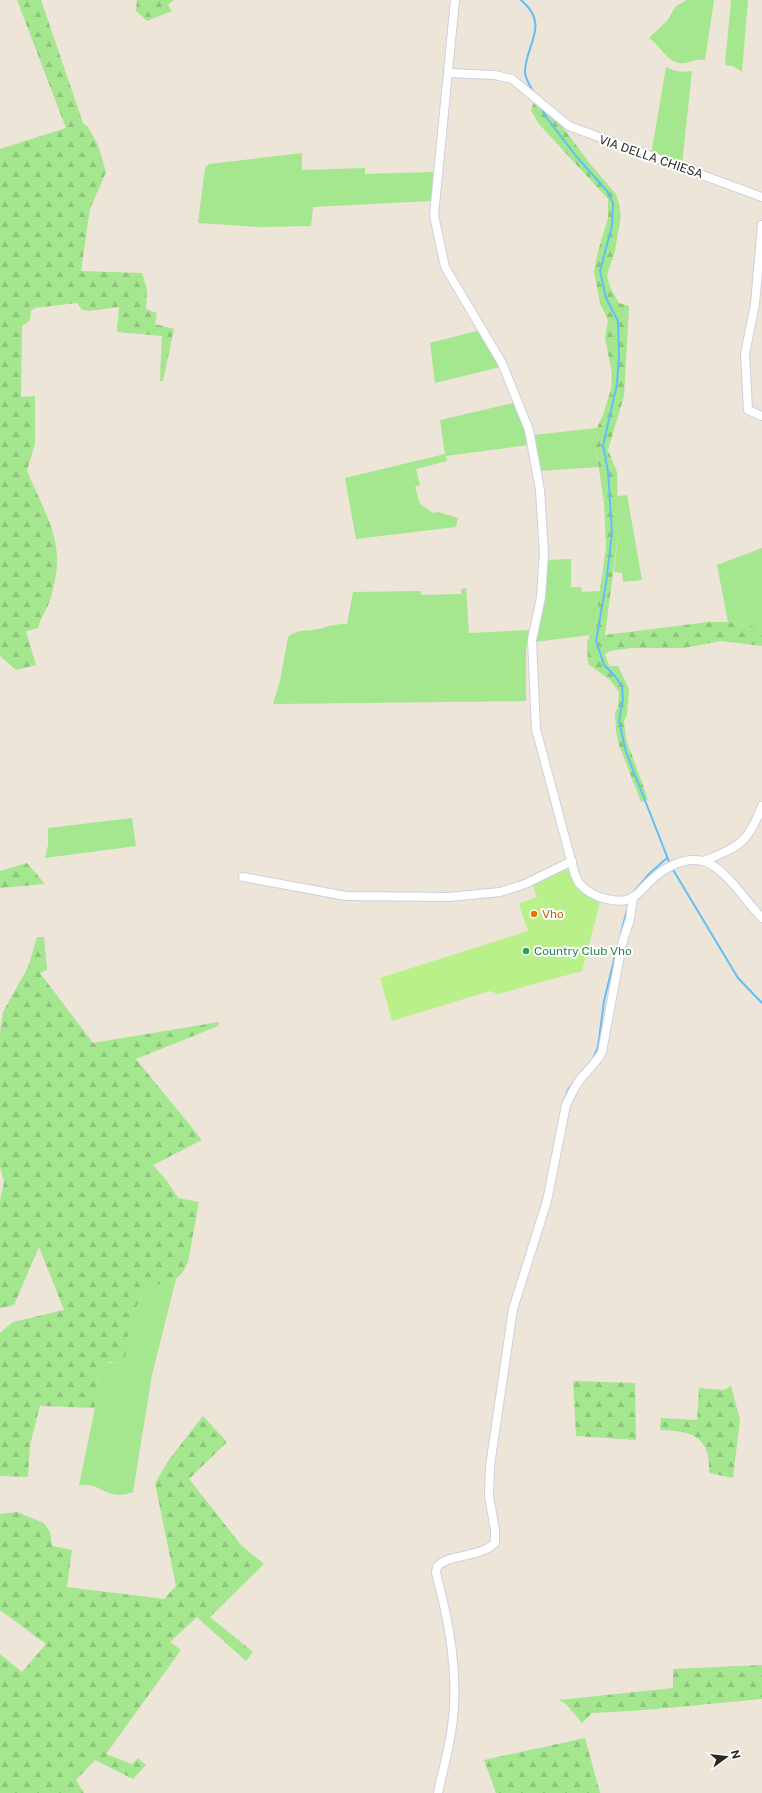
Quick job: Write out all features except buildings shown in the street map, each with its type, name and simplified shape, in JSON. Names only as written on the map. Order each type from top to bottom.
[{"type":"street","points":[[455,0],[434,215],[446,268],[502,363],[529,430],[540,490],[544,553],[541,597],[532,640],[536,729],[575,874],[581,885],[590,892],[603,898],[616,900],[633,898]]},
{"type":"street","name":"VIA DELLA CHIESA","points":[[448,73],[502,76],[517,82],[545,108],[563,122],[580,131],[762,197]]},
{"type":"street","points":[[762,225],[755,304],[745,354],[748,410],[762,416]]},
{"type":"street","points":[[438,1793],[452,1732],[455,1673],[452,1640],[436,1573],[437,1567],[446,1561],[485,1551],[495,1543],[496,1530],[489,1496],[490,1466],[513,1309],[547,1201],[566,1105],[581,1078],[597,1061],[602,1052],[607,1016],[622,944],[630,918],[633,898],[652,879],[671,866],[688,860],[704,861],[726,852],[744,841],[755,823],[762,806]]},
{"type":"street","points":[[243,877],[346,896],[449,897],[500,892],[525,884],[572,861]]},
{"type":"street","points":[[704,861],[718,869],[762,918]]},
{"type":"green space","points":[[17,0],[41,0],[83,123],[88,127],[98,145],[106,172],[90,209],[81,271],[142,273],[147,289],[146,309],[157,313],[155,324],[174,329],[163,381],[160,381],[162,336],[117,332],[119,307],[90,311],[82,310],[77,303],[35,308],[31,311],[30,320],[22,326],[21,397],[35,396],[35,443],[27,471],[50,524],[56,546],[57,562],[56,577],[51,597],[38,628],[26,631],[36,665],[16,670],[0,656],[0,149],[66,128]]},
{"type":"green space","points":[[137,0],[174,0],[168,5],[172,11],[147,21],[136,11]]},
{"type":"green space","points":[[687,0],[714,0],[705,60],[678,63],[669,58],[649,38],[667,21],[676,6]]},
{"type":"green space","points":[[731,0],[748,0],[742,72],[733,66],[725,65]]},
{"type":"green space","points":[[666,67],[678,71],[692,71],[682,165],[651,155]]},
{"type":"green space","points":[[534,102],[561,125],[591,165],[616,194],[621,216],[615,251],[607,275],[610,287],[619,303],[629,306],[624,396],[608,450],[617,472],[618,534],[605,635],[708,622],[728,622],[762,628],[762,646],[721,641],[684,648],[632,648],[610,651],[605,654],[609,666],[618,666],[629,689],[627,715],[624,721],[626,739],[648,799],[641,802],[619,745],[616,732],[615,713],[618,707],[619,692],[609,679],[588,664],[587,642],[595,625],[606,547],[604,502],[595,443],[597,428],[603,415],[611,389],[612,374],[605,338],[608,320],[600,303],[594,272],[598,251],[608,218],[608,199],[538,123],[531,110]]},
{"type":"green space","points":[[302,153],[302,170],[365,168],[365,174],[434,172],[431,201],[313,207],[311,226],[261,227],[198,223],[205,168],[209,164]]},
{"type":"green space","points":[[480,330],[500,367],[435,383],[430,343]]},
{"type":"green space","points":[[513,403],[524,429],[528,445],[446,456],[447,461],[416,469],[420,485],[415,487],[420,504],[433,513],[438,512],[458,518],[456,527],[356,539],[345,478],[445,454],[440,420]]},
{"type":"green space","points":[[597,428],[596,453],[599,467],[541,471],[534,435]]},
{"type":"green space","points":[[627,495],[642,580],[623,582],[622,573],[614,572],[618,534],[617,496]]},
{"type":"green space","points":[[762,548],[762,628],[728,622],[717,565]]},
{"type":"green space","points":[[571,559],[571,587],[581,587],[582,592],[600,591],[595,625],[590,635],[535,642],[545,593],[547,560]]},
{"type":"green space","points":[[466,588],[469,633],[529,630],[526,649],[526,701],[273,704],[280,681],[288,637],[299,631],[315,630],[333,625],[347,624],[353,592],[421,591],[421,595],[461,594],[461,589]]},
{"type":"green space","points":[[132,818],[136,846],[45,858],[48,845],[48,828]]},
{"type":"green space","points":[[27,863],[45,884],[0,888],[0,871]]},
{"type":"green space","name":"Country Club Vho","points":[[568,869],[573,880],[580,889],[589,897],[600,903],[582,971],[498,994],[490,991],[392,1021],[380,978],[528,931],[519,904],[537,897],[532,884]]},
{"type":"green space","points":[[37,937],[44,937],[47,970],[40,973],[93,1043],[219,1022],[218,1026],[136,1059],[202,1140],[153,1165],[167,1181],[178,1198],[199,1202],[188,1262],[183,1272],[176,1279],[148,1288],[130,1317],[125,1359],[120,1363],[104,1363],[98,1374],[95,1408],[40,1406],[30,1445],[28,1477],[0,1476],[0,1333],[13,1322],[64,1310],[39,1247],[14,1305],[0,1308],[0,1200],[4,1182],[0,1167],[0,1033],[3,1012],[28,967]]},
{"type":"green space","points":[[176,1279],[152,1375],[133,1492],[118,1495],[94,1486],[79,1485],[95,1408],[98,1374],[104,1363],[120,1363],[130,1317],[148,1288]]},
{"type":"green space","points":[[573,1381],[635,1383],[636,1440],[576,1436]]},
{"type":"green space","points":[[731,1386],[740,1420],[733,1478],[709,1473],[707,1451],[703,1443],[697,1438],[690,1434],[681,1432],[660,1430],[661,1418],[697,1420],[699,1388],[724,1390]]},
{"type":"green space","points":[[203,1416],[227,1442],[189,1479],[241,1545],[264,1564],[210,1617],[253,1652],[246,1661],[197,1617],[170,1642],[181,1650],[106,1754],[132,1764],[138,1758],[146,1765],[133,1779],[95,1760],[76,1780],[84,1793],[0,1793],[0,1654],[22,1672],[46,1644],[0,1610],[0,1514],[17,1512],[44,1523],[50,1532],[52,1546],[72,1550],[67,1587],[164,1599],[176,1586],[155,1483],[168,1461]]},
{"type":"green space","points":[[762,1665],[762,1699],[656,1709],[592,1713],[582,1723],[566,1704],[559,1700],[673,1688],[673,1669]]},
{"type":"green space","points":[[585,1738],[600,1793],[496,1793],[484,1760]]},
{"type":"waterway","points":[[521,0],[530,9],[534,18],[534,35],[526,62],[525,72],[527,80],[534,93]]},
{"type":"waterway","points":[[541,107],[546,117],[576,156],[607,191],[613,203],[612,226],[600,271],[606,298],[618,321],[619,354],[617,384],[603,446],[608,471],[612,533],[606,584],[596,641],[604,665],[615,676],[622,687],[623,699],[619,721],[626,752],[670,864]]},
{"type":"waterway","points":[[633,893],[650,873],[667,858]]},
{"type":"waterway","points":[[672,868],[738,978],[762,1003]]},
{"type":"waterway","points":[[621,933],[627,910]]},
{"type":"waterway","points":[[593,1059],[598,1047],[604,1001],[616,952]]},
{"type":"waterway","points":[[564,1101],[568,1090],[578,1076]]},
{"type":"place","name":"Vho","points":[[534,914]]},
{"type":"place","name":"Country Club Vho","points":[[526,951]]}]
